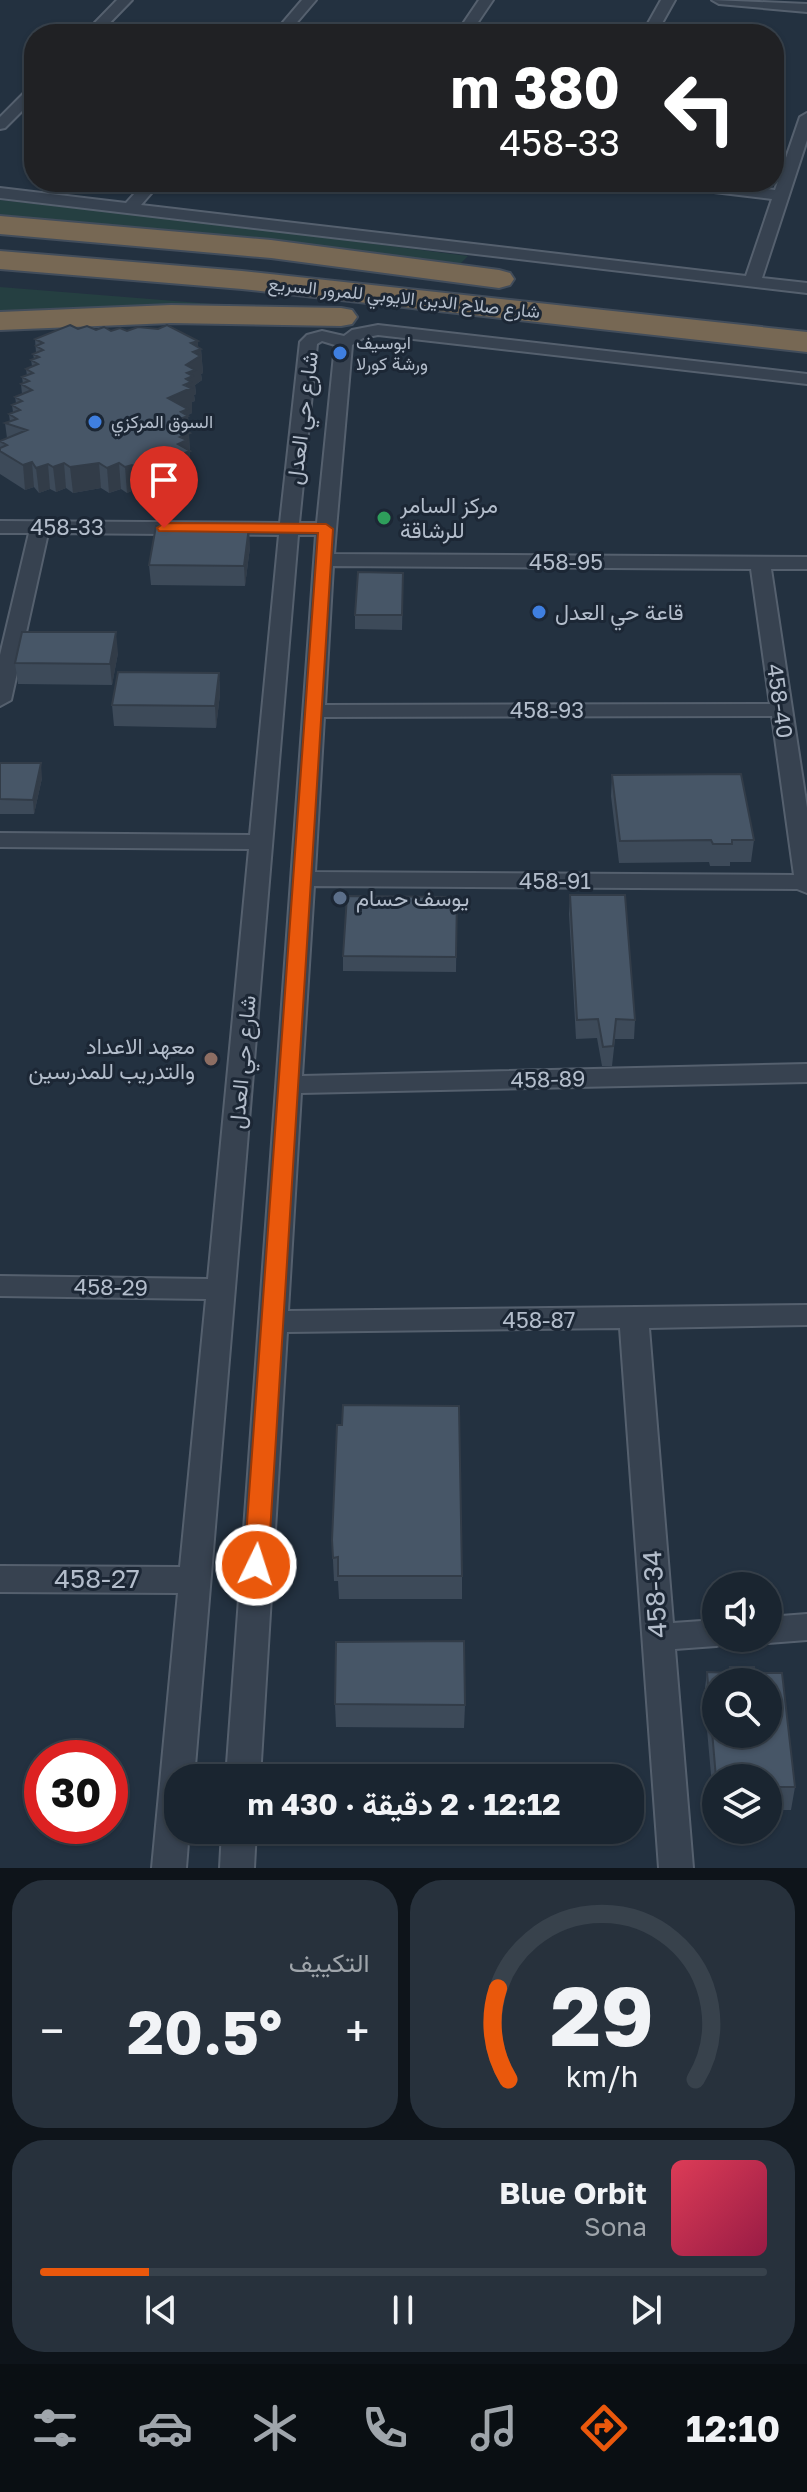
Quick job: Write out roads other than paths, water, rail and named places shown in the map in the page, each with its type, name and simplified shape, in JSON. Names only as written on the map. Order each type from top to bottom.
[{"type":"highway","points":[[0,225],[286,251],[588,291]]},
{"type":"highway","name":"شارع صلاح الدين الايوبي للمرور السريع","points":[[0,237],[588,291],[807,315]]},
{"type":"highway","name":"شارع صلاح الدين الايوبي للمرور السريع","points":[[0,260],[242,280],[807,342]]},
{"type":"highway","points":[[0,279],[494,324],[628,347],[807,358]]},
{"type":"highway","points":[[0,321],[171,314],[324,315],[494,324]]},
{"type":"street","points":[[101,24],[125,0]]},
{"type":"street","points":[[289,24],[309,0]]},
{"type":"street","points":[[470,24],[486,0]]},
{"type":"street","points":[[655,24],[668,0]]},
{"type":"street","points":[[719,0],[807,8]]},
{"type":"street","points":[[0,125],[6,111],[24,98]]},
{"type":"street","points":[[784,186],[807,117]]},
{"type":"street","points":[[130,208],[144,192]]},
{"type":"street","points":[[756,192],[781,195]]},
{"type":"street","points":[[753,280],[782,192]]},
{"type":"street","points":[[0,193],[807,288]]},
{"type":"street","points":[[344,343],[358,334],[378,330],[628,347],[807,379]]},
{"type":"street","name":"شارع حي العدل","points":[[169,1868],[289,529],[309,342],[325,336],[336,337],[344,343],[313,711],[244,1764]]},
{"type":"street","name":"458-33","points":[[0,527],[326,529]]},
{"type":"street","points":[[0,700],[40,527]]},
{"type":"street","name":"458-95","points":[[324,560],[807,563]]},
{"type":"street","name":"458-40","points":[[760,563],[807,884]]},
{"type":"street","name":"458-93","points":[[313,711],[781,710]]},
{"type":"street","points":[[0,840],[262,842]]},
{"type":"street","name":"458-91","points":[[303,879],[807,884]]},
{"type":"street","name":"458-89","points":[[289,1085],[807,1073]]},
{"type":"street","name":"458-29","points":[[0,1286],[222,1289]]},
{"type":"street","name":"458-87","points":[[272,1322],[807,1315]]},
{"type":"street","name":"458-34","points":[[634,1319],[676,1868]]},
{"type":"street","name":"458-27","points":[[0,1579],[195,1580]]},
{"type":"street","points":[[782,1629],[807,1627]]},
{"type":"street","points":[[658,1637],[702,1634]]},
{"type":"street","points":[[237,1868],[238,1844]]},
{"type":"place","name":"ابوسيف ورشة كورلا","points":[[340,353]]},
{"type":"place","name":"السوق المركزي","points":[[95,422]]},
{"type":"place","name":"مركز السامر للرشاقة","points":[[384,518]]},
{"type":"place","name":"قاعة حي العدل","points":[[539,612]]},
{"type":"place","name":"يوسف حسام","points":[[340,898]]},
{"type":"place","name":"معهد الاعداد والتدريب للمدرسين","points":[[211,1059]]}]
